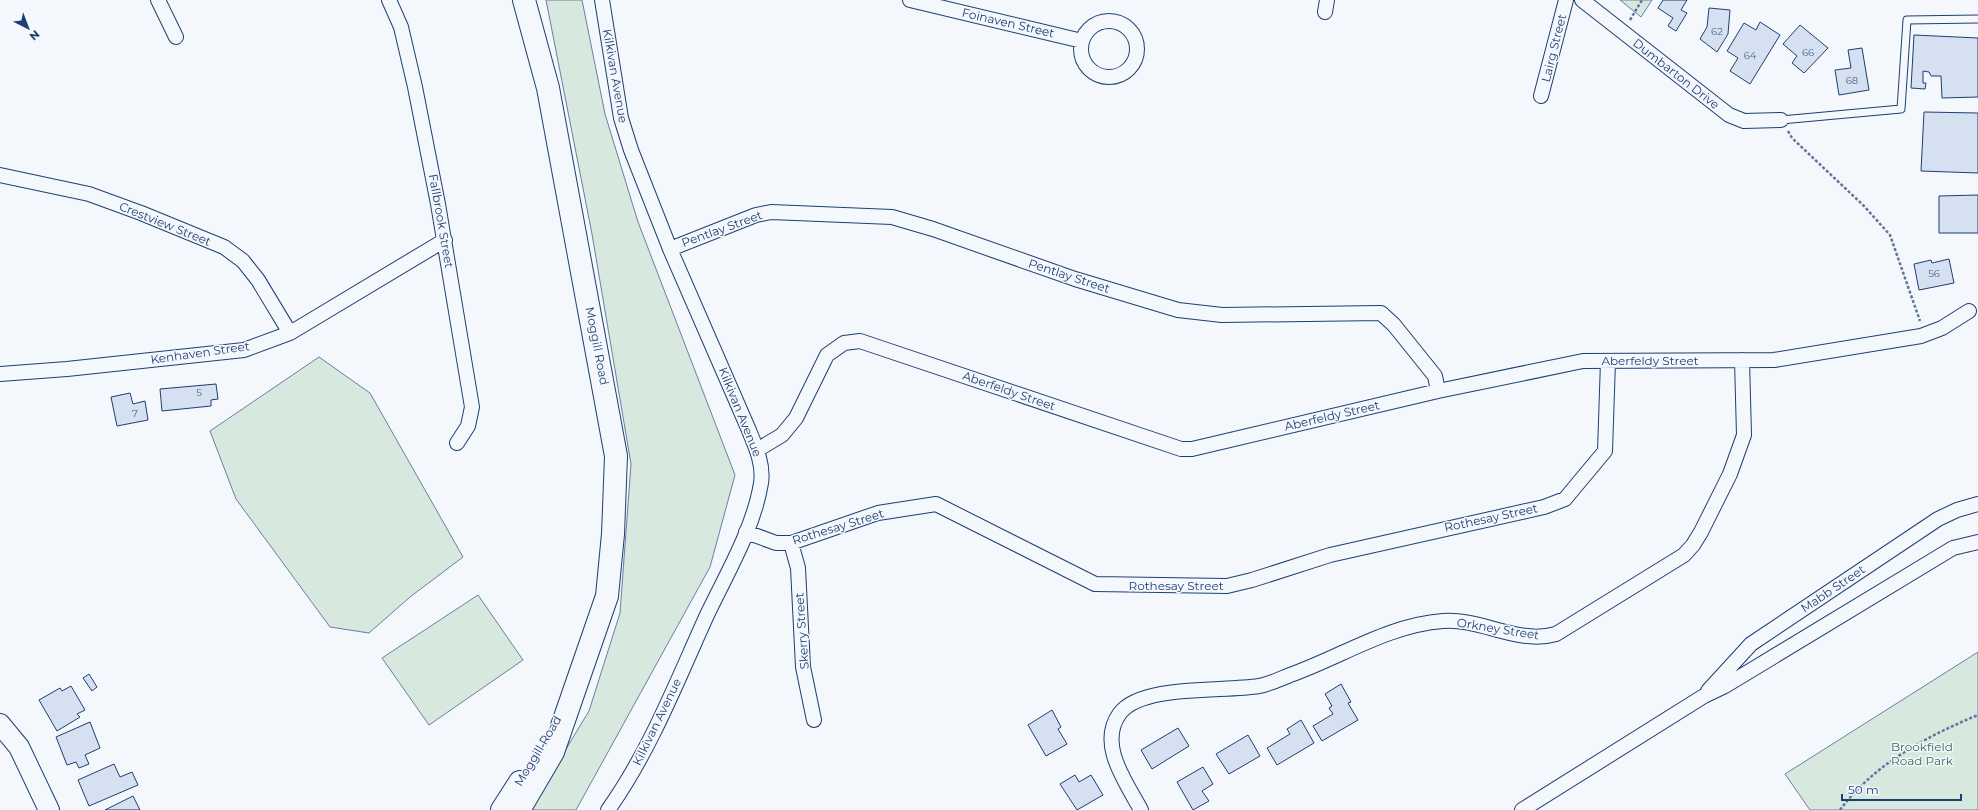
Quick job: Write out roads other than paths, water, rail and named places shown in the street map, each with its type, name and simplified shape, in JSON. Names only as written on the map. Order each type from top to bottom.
[{"type":"main road","name":"Moggill Road","points":[[518,810],[553,752],[607,596],[613,534],[616,456],[548,88],[524,0]]},
{"type":"main road","name":"Moggill Road","points":[[502,810],[573,692]]},
{"type":"street","points":[[158,0],[176,37]]},
{"type":"street","name":"Fallbrook Street","points":[[389,0],[402,27],[444,240],[472,407],[468,426],[457,444]]},
{"type":"street","name":"Kilkivan Avenue","points":[[602,0],[621,118],[631,150],[670,249],[757,450],[762,472],[761,483],[746,532],[648,741],[620,793],[608,810]]},
{"type":"street","name":"Foinaven Street","points":[[910,0],[1082,41]]},
{"type":"street","name":"Lairg Street","points":[[1541,96],[1566,0]]},
{"type":"street","name":"Dumbarton Drive","points":[[1582,0],[1729,115],[1744,121],[1781,120]]},
{"type":"street","name":"Crestview Street","points":[[0,175],[89,194],[141,213],[224,247],[243,261],[261,286],[290,333]]},
{"type":"street","name":"Pentlay Street","points":[[670,249],[756,215],[771,212],[892,217],[933,229],[1075,279],[1178,310],[1222,315],[1381,313],[1394,325],[1435,376],[1438,391]]},
{"type":"street","name":"Kenhaven Street","points":[[0,374],[67,369],[244,350],[290,333],[444,240]]},
{"type":"street","name":"Aberfeldy Street","points":[[757,450],[782,435],[796,418],[827,355],[844,343],[860,341],[1181,449],[1192,449],[1438,391],[1583,361],[1774,360],[1922,336],[1942,328],[1974,308]]},
{"type":"street","name":"Orkney Street","points":[[1141,810],[1116,762],[1112,748],[1114,725],[1120,713],[1138,699],[1163,693],[1238,690],[1262,686],[1319,665],[1380,636],[1428,623],[1444,621],[1463,622],[1519,635],[1545,637],[1556,634],[1684,555],[1693,545],[1701,532],[1730,474],[1744,436],[1742,360]]},
{"type":"street","name":"Rothesay Street","points":[[746,532],[776,543],[791,543],[878,513],[936,504],[1095,584],[1227,586],[1252,580],[1330,555],[1544,507],[1565,499],[1605,451],[1608,361]]},
{"type":"street","name":"Mabb Street","points":[[1704,696],[1751,644],[1938,519],[1957,510],[1978,504]]},
{"type":"street","name":"Mabb Street","points":[[1522,810],[1704,696],[1725,686],[1953,548],[1978,542]]},
{"type":"street","name":"Skerry Street","points":[[791,543],[798,568],[803,667],[814,720]]},
{"type":"street","points":[[0,724],[19,747],[49,810]]},
{"type":"lane","points":[[1781,120],[1901,109],[1907,20],[1978,19]]},
{"type":"park label","name":"Brookfield Road Park","points":[[1922,754]]}]
